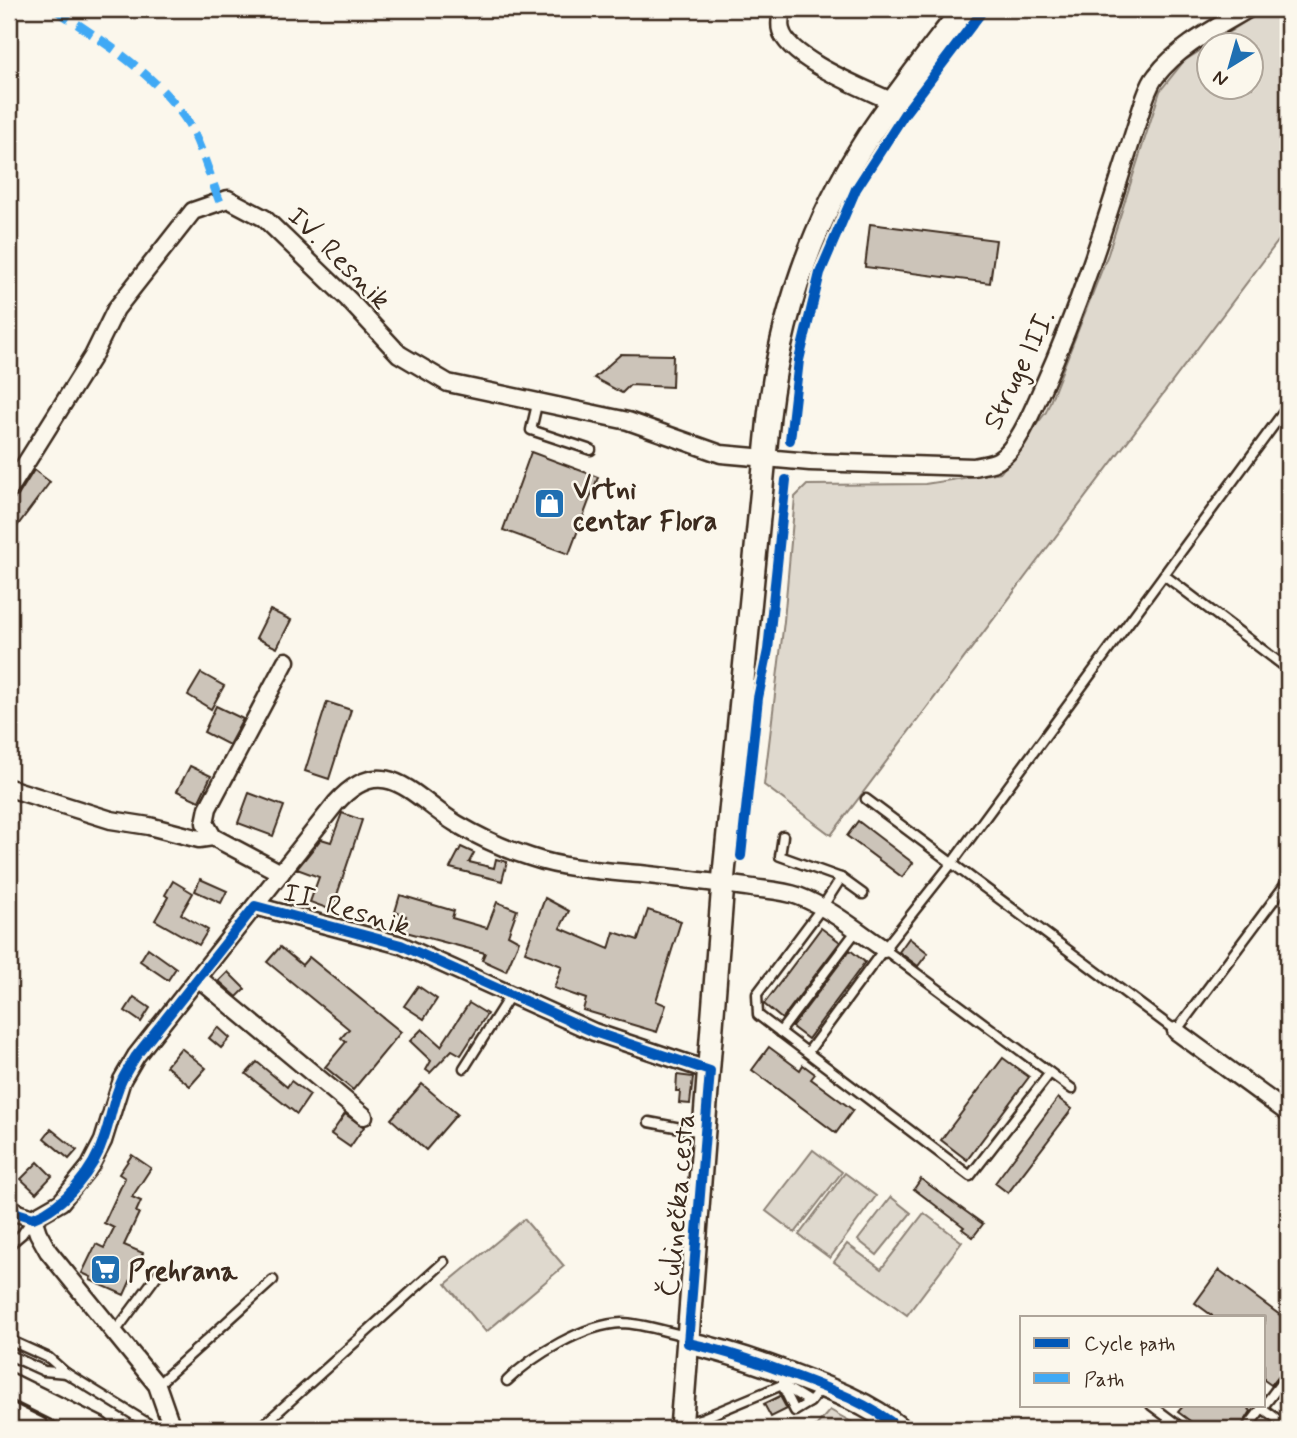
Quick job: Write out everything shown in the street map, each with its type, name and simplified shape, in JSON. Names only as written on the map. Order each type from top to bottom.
[{"type":"main road","points":[[9,1385],[98,1429]]},
{"type":"main road","points":[[9,1415],[37,1429]]},
{"type":"street","points":[[782,9],[781,31],[793,50],[817,65],[893,102]]},
{"type":"street","name":"Čulinečka cesta","points":[[681,1426],[723,883],[772,389],[782,336],[802,271],[824,216],[862,147],[963,9]]},
{"type":"street","name":"Struge III.","points":[[765,456],[810,462],[974,467],[999,460],[1013,445],[1032,412],[1067,333],[1154,78],[1192,43],[1248,9]]},
{"type":"street","name":"IV. Resnik","points":[[9,490],[93,356],[116,309],[193,211],[228,199],[264,218],[348,299],[399,354],[448,383],[628,421],[721,454],[765,456]]},
{"type":"street","points":[[213,837],[205,823],[208,808],[286,661]]},
{"type":"street","name":"II. Resnik","points":[[33,1218],[61,1202],[90,1166],[103,1141],[121,1080],[136,1056],[349,789],[378,778],[395,781],[409,787],[457,824],[513,852],[538,860],[564,866],[723,883]]},
{"type":"street","name":"II. Resnik","points":[[9,788],[111,820],[149,826],[199,839],[213,837],[281,873]]},
{"type":"street","points":[[723,883],[795,895],[823,906],[884,949]]},
{"type":"street","name":"II. Resnik","points":[[255,905],[401,945],[594,1032],[710,1071]]},
{"type":"street","points":[[197,977],[364,1116]]},
{"type":"street","points":[[1176,1031],[1288,1113]]},
{"type":"street","points":[[9,1205],[17,1213],[33,1218],[48,1251],[156,1385],[168,1428]]},
{"type":"street","points":[[688,1340],[750,1359],[817,1394],[860,1403],[900,1429]]},
{"type":"lane","points":[[538,400],[531,430],[591,450]]},
{"type":"lane","points":[[808,1052],[952,863],[1288,406]]},
{"type":"lane","points":[[1164,575],[1288,670]]},
{"type":"lane","points":[[866,799],[1176,1031],[1288,881]]},
{"type":"lane","points":[[783,836],[780,856],[841,877],[863,894]]},
{"type":"lane","points":[[841,877],[823,906],[757,994],[758,1015],[970,1176],[1050,1073]]},
{"type":"lane","points":[[780,1032],[857,930]]},
{"type":"lane","points":[[884,949],[1072,1089]]},
{"type":"lane","points":[[464,1068],[512,993]]},
{"type":"lane","points":[[649,1122],[705,1132]]},
{"type":"lane","points":[[9,1245],[22,1234],[33,1218]]},
{"type":"lane","points":[[259,1429],[444,1262]]},
{"type":"lane","points":[[115,1332],[161,1270]]},
{"type":"lane","points":[[156,1385],[273,1280]]},
{"type":"lane","points":[[507,1381],[522,1365],[594,1328],[623,1323],[688,1340]]},
{"type":"lane","points":[[9,1340],[49,1358],[66,1373],[168,1428]]},
{"type":"lane","points":[[9,1354],[44,1371],[66,1373]]},
{"type":"lane","points":[[1266,1403],[1288,1374]]},
{"type":"lane","points":[[681,1426],[784,1379],[794,1411],[817,1394]]},
{"type":"lane","points":[[1152,1406],[1183,1429]]},
{"type":"lane","points":[[1162,1413],[1167,1406]]},
{"type":"lane","points":[[1245,1429],[1262,1408],[1288,1427]]},
{"type":"shaded area","points":[[1265,9],[1288,9],[1288,228],[831,835],[764,785],[784,621],[795,497],[807,485],[925,484],[1001,472],[1046,412],[1108,254],[1160,91],[1184,61],[1196,53],[1196,102],[1266,102],[1266,32],[1229,32]]},
{"type":"shaded area","points":[[813,1150],[842,1172],[795,1233],[766,1211]]},
{"type":"shaded area","points":[[845,1173],[876,1196],[830,1258],[799,1235]]},
{"type":"shaded area","points":[[891,1197],[911,1213],[877,1255],[858,1240]]},
{"type":"shaded area","points":[[924,1213],[962,1242],[907,1315],[834,1262],[847,1244],[881,1269]]},
{"type":"shaded area","points":[[524,1219],[564,1266],[486,1332],[446,1284]]},
{"type":"shaded area","points":[[830,1410],[864,1429],[810,1429]]},
{"type":"building","points":[[870,224],[996,240],[990,283],[865,267]]},
{"type":"building","points":[[621,354],[673,355],[672,387],[630,385],[622,393],[594,378]]},
{"type":"building","points":[[531,452],[598,477],[569,554],[503,530]]},
{"type":"building","points":[[34,470],[50,482],[9,537],[9,500],[18,496]]},
{"type":"building","points":[[270,610],[291,620],[277,648],[256,638]]},
{"type":"building","points":[[201,673],[224,686],[211,709],[188,695]]},
{"type":"building","points":[[327,702],[351,710],[329,779],[305,771]]},
{"type":"building","points":[[216,706],[243,719],[229,745],[204,732]]},
{"type":"building","points":[[190,766],[211,776],[199,801],[177,791]]},
{"type":"building","points":[[249,793],[284,806],[273,836],[238,823]]},
{"type":"building","points":[[342,813],[362,820],[332,910],[310,902],[319,877],[297,869],[321,839],[331,842]]},
{"type":"building","points":[[858,821],[913,863],[902,877],[847,836]]},
{"type":"building","points":[[461,847],[474,853],[469,862],[494,868],[496,859],[507,862],[502,881],[450,868]]},
{"type":"building","points":[[200,879],[227,891],[221,903],[195,891]]},
{"type":"building","points":[[173,881],[193,893],[181,914],[208,930],[199,945],[155,920],[168,897],[165,895]]},
{"type":"building","points":[[400,895],[454,911],[452,918],[487,928],[497,902],[517,910],[508,935],[519,941],[506,971],[482,960],[485,953],[402,931],[406,916],[395,912]]},
{"type":"building","points":[[545,898],[569,911],[560,928],[609,949],[614,932],[638,940],[648,910],[681,921],[656,1001],[666,1005],[657,1032],[583,1010],[586,999],[554,988],[562,966],[525,952]]},
{"type":"building","points":[[821,928],[840,942],[782,1019],[764,1004]]},
{"type":"building","points":[[909,938],[928,953],[918,966],[899,952]]},
{"type":"building","points":[[280,947],[302,965],[309,957],[401,1032],[353,1090],[325,1067],[346,1042],[341,1038],[349,1029],[267,962]]},
{"type":"building","points":[[148,948],[176,968],[168,980],[140,961]]},
{"type":"building","points":[[850,950],[865,962],[808,1039],[792,1027]]},
{"type":"building","points":[[228,972],[245,989],[237,997],[219,981]]},
{"type":"building","points":[[418,986],[437,999],[424,1019],[404,1006]]},
{"type":"building","points":[[134,997],[150,1008],[141,1022],[125,1011]]},
{"type":"building","points":[[469,1003],[487,1014],[461,1055],[452,1050],[430,1073],[426,1070],[431,1061],[410,1041],[422,1029],[441,1046]]},
{"type":"building","points":[[218,1027],[230,1038],[221,1048],[209,1038]]},
{"type":"building","points":[[769,1047],[800,1070],[803,1065],[815,1074],[811,1079],[853,1110],[836,1133],[752,1070]]},
{"type":"building","points":[[181,1048],[206,1068],[190,1086],[166,1066]]},
{"type":"building","points":[[1003,1058],[1029,1077],[967,1160],[941,1140]]},
{"type":"building","points":[[257,1062],[287,1087],[291,1081],[310,1095],[297,1114],[246,1074]]},
{"type":"building","points":[[677,1075],[693,1077],[690,1104],[679,1103],[680,1091],[676,1091]]},
{"type":"building","points":[[422,1084],[457,1114],[426,1150],[391,1119]]},
{"type":"building","points":[[1058,1098],[1072,1109],[1008,1193],[995,1183]]},
{"type":"building","points":[[345,1114],[364,1127],[350,1147],[331,1134]]},
{"type":"building","points":[[51,1129],[77,1150],[69,1159],[44,1138]]},
{"type":"building","points":[[132,1155],[151,1168],[132,1197],[141,1201],[136,1212],[139,1213],[124,1245],[143,1253],[124,1295],[90,1280],[91,1277],[82,1273],[96,1244],[104,1248],[114,1228],[104,1223],[125,1178],[119,1174]]},
{"type":"building","points":[[38,1162],[52,1176],[36,1193],[21,1179]]},
{"type":"building","points":[[921,1179],[983,1224],[973,1237],[914,1189]]},
{"type":"building","points":[[1219,1270],[1288,1321],[1288,1368],[1283,1370],[1271,1385],[1266,1381],[1266,1316],[1213,1316],[1195,1303]]},
{"type":"building","points":[[780,1396],[787,1409],[771,1417],[764,1404]]},
{"type":"building","points":[[1183,1406],[1251,1406],[1240,1429],[1201,1429],[1178,1412]]},
{"type":"marked path","points":[[55,9],[127,59],[174,104],[196,138],[220,202]]},
{"type":"cycle path","points":[[790,440],[799,360],[820,273],[856,189],[905,113],[984,9]]},
{"type":"cycle path","points":[[741,856],[758,698],[768,650],[786,480]]},
{"type":"cycle path","points":[[9,1205],[17,1213],[33,1218],[56,1205],[77,1186],[99,1150],[119,1087],[136,1056],[255,906],[401,945],[594,1032],[710,1071],[688,1343],[751,1360],[832,1390],[874,1411],[900,1429]]},
{"type":"place","name":"Vrtni centar Flora","points":[[550,504]]},
{"type":"place","name":"Prehrana","points":[[105,1270]]}]
